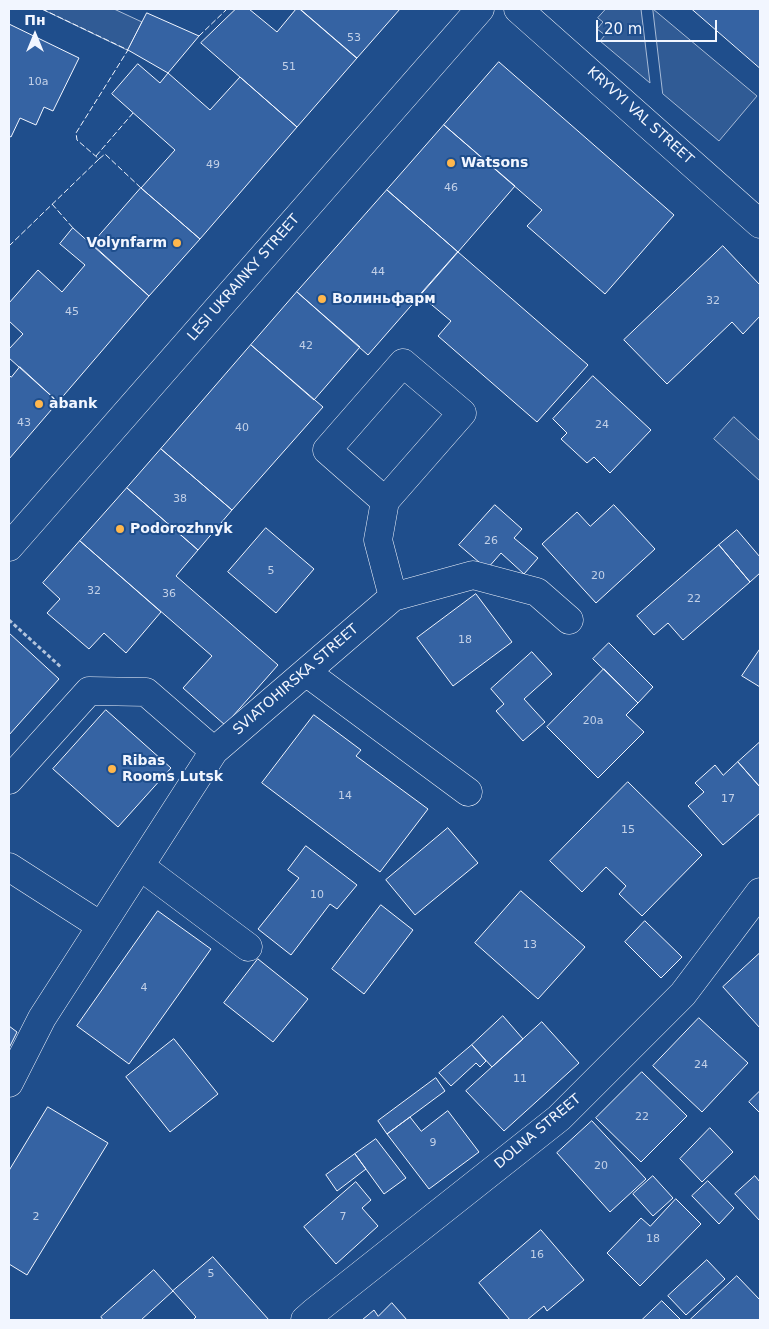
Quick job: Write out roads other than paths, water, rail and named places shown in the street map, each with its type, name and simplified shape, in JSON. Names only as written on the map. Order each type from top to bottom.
[{"type":"street","name":"LESI UKRAINKY STREET","points":[[9,547],[480,9]]},
{"type":"street","name":"KRYVYI VAL STREET","points":[[518,9],[760,224]]},
{"type":"street","points":[[385,500],[327,450],[403,363],[462,413],[385,500],[378,540],[393,597]]},
{"type":"street","name":"SVIATOHIRSKA STREET","points":[[9,1083],[42,1018],[214,751],[393,597],[473,575],[537,592],[569,620]]},
{"type":"street","points":[[306,672],[468,792]]},
{"type":"street","points":[[9,780],[89,691],[146,692],[214,751]]},
{"type":"street","points":[[140,866],[248,947]]},
{"type":"street","points":[[9,867],[101,926]]},
{"type":"street","name":"DOLNA STREET","points":[[305,1320],[559,1118],[682,994],[760,892]]},
{"type":"place","name":"Watsons","points":[[451,163]]},
{"type":"place","name":"Volynfarm","points":[[177,243]]},
{"type":"place","name":"Волиньфарм","points":[[322,299]]},
{"type":"place","name":"àbank","points":[[39,404]]},
{"type":"place","name":"Podorozhnyk","points":[[120,529]]},
{"type":"place","name":"Ribas Rooms Lutsk","points":[[112,769]]}]
